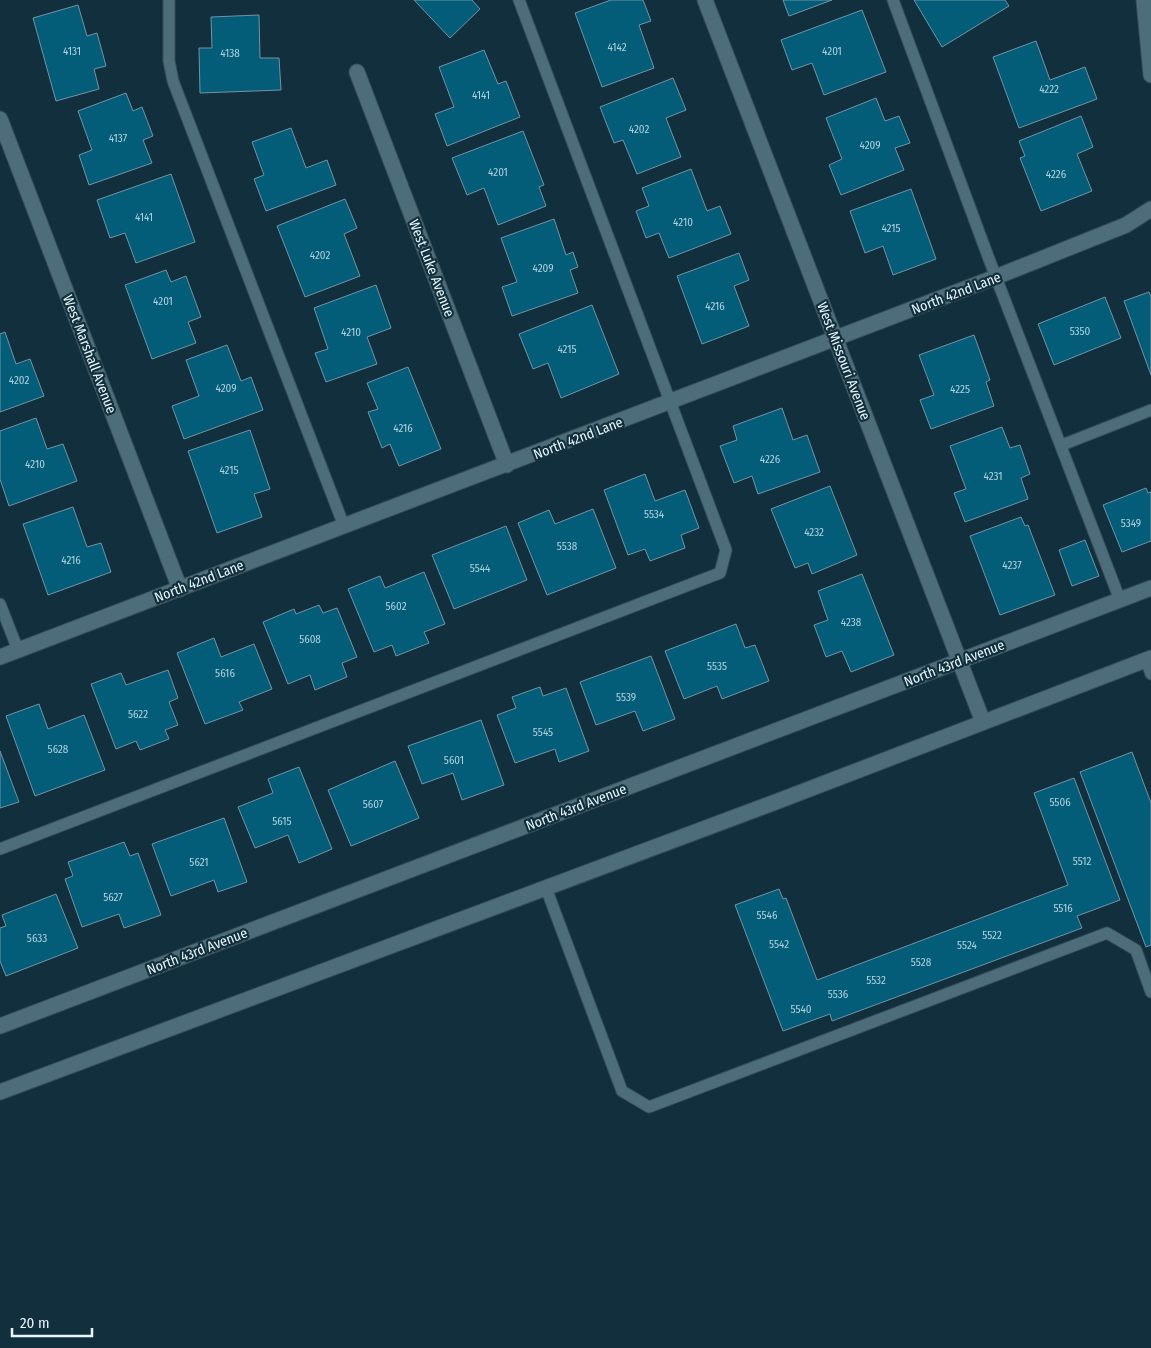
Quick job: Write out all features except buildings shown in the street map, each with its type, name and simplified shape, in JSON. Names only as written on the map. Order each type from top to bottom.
[{"type":"street","name":"West Missouri Avenue","points":[[705,0],[983,722]]},
{"type":"street","points":[[1144,0],[1151,75]]},
{"type":"street","name":"West Luke Avenue","points":[[357,72],[507,465]]},
{"type":"street","name":"West Marshall Avenue","points":[[0,119],[180,589]]},
{"type":"street","name":"North 42nd Lane","points":[[0,657],[836,340],[1126,225],[1151,209]]},
{"type":"street","name":"North 43rd Avenue","points":[[0,1026],[1151,588]]},
{"type":"street","points":[[0,1092],[983,722],[1149,664]]},
{"type":"lane","points":[[169,0],[169,60],[173,81],[344,526]]},
{"type":"lane","points":[[0,849],[720,573],[726,550],[519,0]]},
{"type":"lane","points":[[893,0],[996,277],[1120,600]]},
{"type":"lane","points":[[1062,445],[1151,410]]},
{"type":"lane","points":[[0,604],[18,650]]},
{"type":"lane","points":[[546,888],[622,1091],[649,1107],[1107,933],[1136,950],[1151,992]]}]
